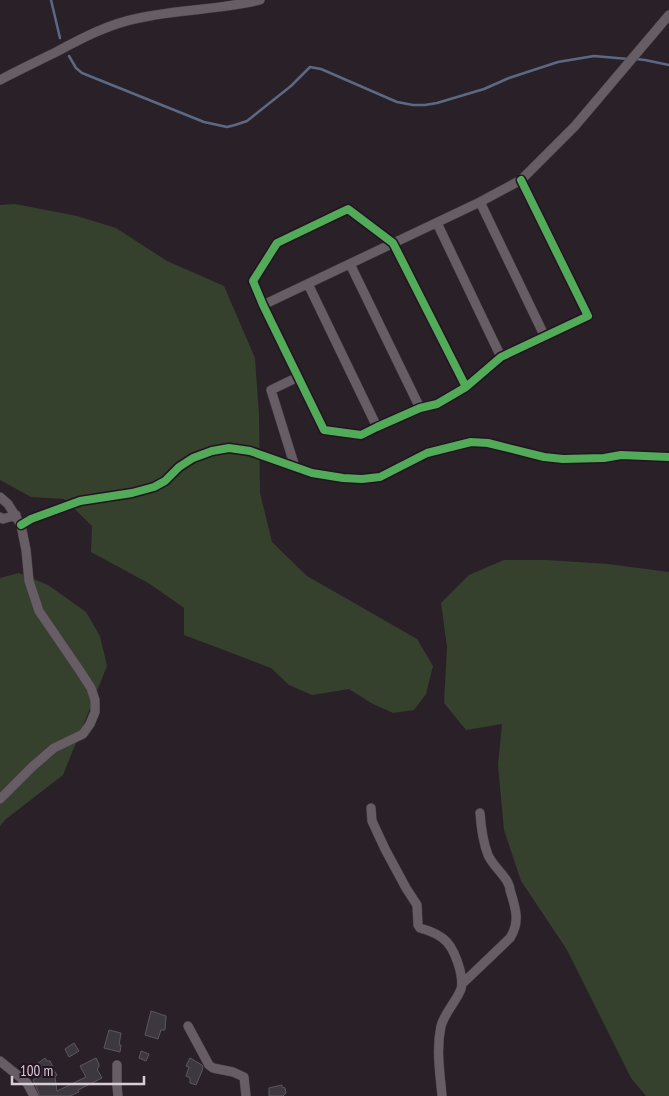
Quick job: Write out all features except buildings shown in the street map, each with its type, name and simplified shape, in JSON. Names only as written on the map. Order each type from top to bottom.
[{"type":"street","points":[[0,80],[92,33],[115,24],[166,13],[233,6],[260,0]]},
{"type":"street","points":[[263,305],[480,202],[522,180],[575,126],[669,15]]},
{"type":"street","points":[[466,387],[393,243],[348,210],[277,243],[253,281],[324,430],[361,435],[420,408],[437,404],[466,387],[501,357],[588,316],[522,180]]},
{"type":"street","points":[[480,202],[544,337]]},
{"type":"street","points":[[436,223],[501,357]]},
{"type":"street","points":[[350,264],[420,408]]},
{"type":"street","points":[[308,284],[377,427]]},
{"type":"street","points":[[294,467],[271,390],[298,377]]},
{"type":"street","points":[[21,525],[80,501],[132,493],[154,487],[165,481],[179,467],[193,458],[212,451],[229,448],[250,451],[312,472],[344,478],[362,479],[380,477],[427,452],[470,442],[488,443],[544,457],[563,459],[604,458],[621,455],[669,457]]},
{"type":"street","points":[[0,497],[8,504],[21,525],[29,581],[39,611],[91,688],[95,700],[95,712],[83,734],[54,748],[32,767],[0,800]]},
{"type":"street","points":[[0,517],[3,519],[16,516]]},
{"type":"street","points":[[371,808],[372,821],[385,849],[417,905],[418,925],[420,928],[441,936],[452,948],[456,956],[462,982],[460,991],[441,1028],[438,1050],[442,1096]]},
{"type":"street","points":[[462,982],[510,938],[514,932],[516,922],[515,903],[509,883],[496,869],[488,854],[481,826],[480,813]]},
{"type":"street","points":[[188,1026],[209,1065],[213,1068],[233,1072],[244,1077],[246,1096]]},
{"type":"street","points":[[0,1061],[27,1083],[34,1096]]},
{"type":"street","points":[[117,1064],[116,1086],[118,1096]]},
{"type":"green space","points":[[15,204],[77,216],[116,228],[167,261],[224,286],[255,358],[259,415],[260,493],[272,542],[307,576],[417,639],[433,666],[426,694],[414,710],[393,713],[371,703],[349,689],[312,695],[289,685],[271,668],[184,635],[184,608],[150,584],[91,552],[92,526],[64,499],[31,497],[0,480],[0,205]]},
{"type":"green space","points":[[504,560],[547,560],[608,564],[669,572],[669,1096],[646,1096],[631,1078],[567,950],[521,881],[504,830],[498,765],[502,724],[466,730],[444,703],[447,647],[441,603],[469,575]]},
{"type":"green space","points":[[19,573],[48,585],[86,612],[100,636],[107,666],[63,775],[6,819],[0,826],[0,578]]},
{"type":"waterway","points":[[51,0],[60,38]]},
{"type":"waterway","points":[[69,56],[76,68],[82,73],[204,122],[227,127],[247,121],[291,86],[310,67],[321,69],[397,102],[425,105],[484,89],[509,78],[558,62],[594,56],[628,59]]},
{"type":"waterway","points":[[636,59],[669,65]]},
{"type":"cycle path","points":[[466,387],[393,243],[348,209],[277,243],[253,281],[324,430],[361,435],[420,408],[437,404],[466,387],[501,357],[588,316],[521,180]]},
{"type":"cycle path","points":[[21,525],[31,519],[80,501],[132,493],[154,487],[165,481],[179,467],[193,458],[212,451],[229,448],[250,451],[312,473],[362,479],[380,477],[427,453],[471,442],[488,443],[544,457],[563,459],[604,458],[621,455],[669,457]]}]
